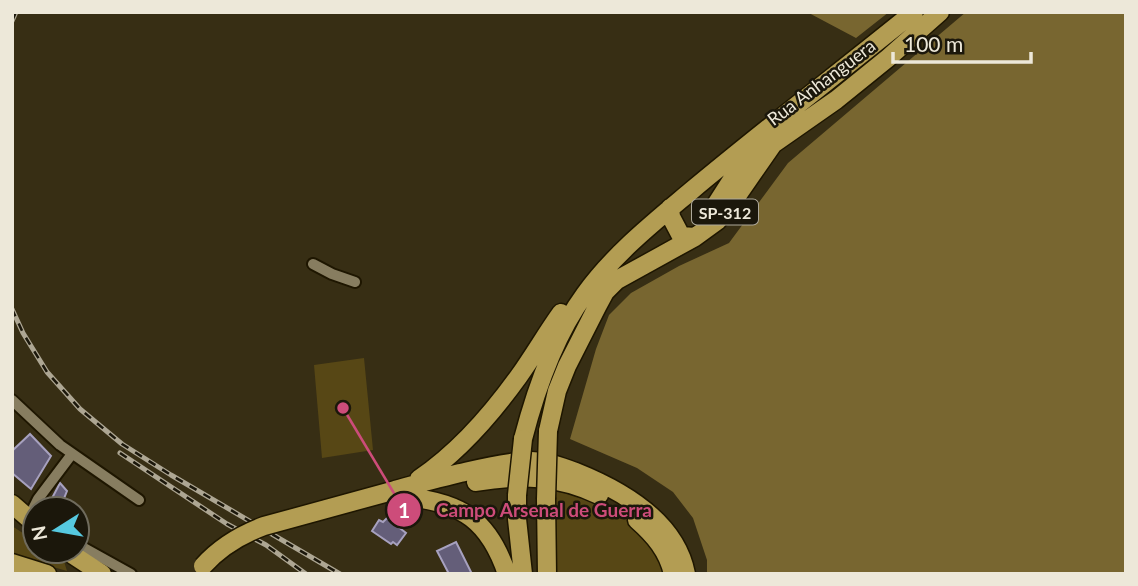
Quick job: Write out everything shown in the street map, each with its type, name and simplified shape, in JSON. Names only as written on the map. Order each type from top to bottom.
[{"type":"main road","name":"Rua Anhanguera","points":[[523,574],[517,529],[517,495],[523,439],[551,354],[586,293],[617,255],[670,208],[914,12]]},
{"type":"main road","name":"Rua Anhanguera","points":[[547,574],[548,430],[557,391],[567,366],[605,292],[617,280],[688,236],[706,230],[724,214],[773,144],[836,100],[940,12]]},
{"type":"main road","points":[[601,274],[615,272],[634,260],[688,236],[713,209],[751,149],[782,118]]},
{"type":"main road","points":[[670,208],[673,221],[688,236]]},
{"type":"main road","name":"SP-312","points":[[401,494],[443,462],[478,428],[521,374],[568,304],[617,255]]},
{"type":"main road","points":[[401,494],[477,469],[531,461],[567,469],[611,487],[634,502],[672,540],[681,556],[686,574]]},
{"type":"main road","name":"SP-312","points":[[201,572],[250,540],[401,494],[506,476],[565,482],[610,500],[636,520],[664,548],[673,574]]},
{"type":"main road","points":[[401,494],[431,499],[465,513],[491,537],[508,574]]},
{"type":"main road","points":[[12,563],[47,574]]},
{"type":"street","points":[[313,264],[355,282]]},
{"type":"street","points":[[12,400],[51,438],[139,500]]},
{"type":"street","points":[[41,495],[72,454]]},
{"type":"street","points":[[91,552],[131,574]]},
{"type":"shaded area","points":[[807,12],[889,12],[856,38]]},
{"type":"shaded area","points":[[966,12],[1126,12],[1126,574],[707,574],[707,560],[693,518],[673,492],[637,468],[570,439],[596,349],[609,315],[631,293],[679,266],[729,243],[788,163]]},
{"type":"shaded area","points":[[364,358],[373,450],[322,458],[314,365]]},
{"type":"shaded area","points":[[554,484],[589,493],[624,514],[642,530],[667,574],[554,574]]},
{"type":"shaded area","points":[[12,526],[21,532],[21,558],[12,555]]},
{"type":"shaded area","points":[[46,565],[65,565],[67,571]]},
{"type":"building","points":[[30,434],[51,456],[31,489],[12,473],[12,451]]},
{"type":"building","points":[[60,483],[67,491],[65,495],[54,495]]},
{"type":"building","points":[[387,518],[406,533],[397,545],[372,531],[379,520],[383,522]]},
{"type":"building","points":[[456,542],[472,574],[449,574],[437,551]]},
{"type":"railway","points":[[12,21],[16,12]]},
{"type":"railway","points":[[12,309],[47,372],[80,409],[122,444],[340,574]]},
{"type":"railway","points":[[120,453],[227,524],[266,545],[306,574]]},
{"type":"place","name":"Campo Arsenal de Guerra","points":[[343,408]]}]
